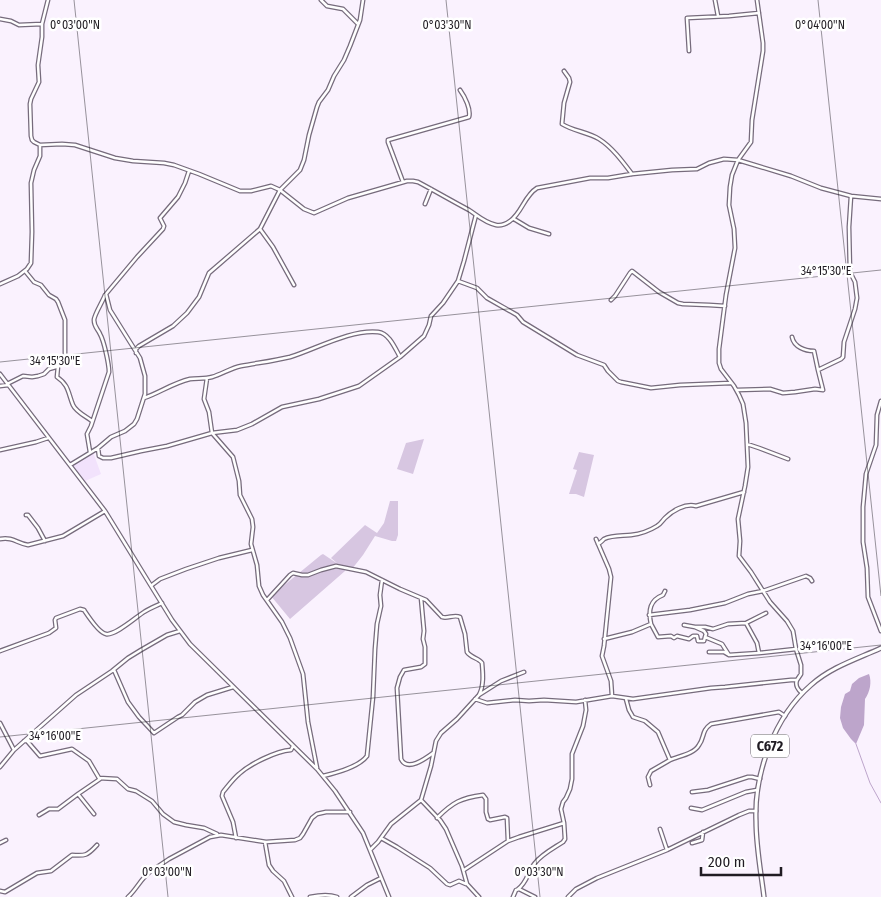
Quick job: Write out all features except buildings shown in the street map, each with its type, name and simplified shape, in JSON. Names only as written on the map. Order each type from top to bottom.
[{"type":"main road","name":"C672","points":[[764,897],[756,811],[764,760],[773,738],[785,716],[811,684],[840,665],[881,648]]},
{"type":"street","points":[[48,0],[42,24],[38,65],[39,82],[31,99],[31,139],[40,145],[75,145],[115,158],[164,163],[240,191],[251,191],[271,186],[280,190],[304,209],[314,213],[348,198],[403,182],[413,181],[431,189],[482,220],[496,225],[504,224],[514,218],[530,193],[537,188],[590,178],[608,178],[672,170],[697,170],[720,159],[738,160],[852,196],[881,199]]},
{"type":"street","points":[[320,0],[327,6],[344,9],[358,24]]},
{"type":"street","points":[[136,353],[136,349],[139,346],[173,326],[187,313],[199,297],[209,273],[260,229],[280,190],[297,174],[306,154],[309,135],[319,102],[328,90],[353,40],[360,20],[363,0]]},
{"type":"street","points":[[714,0],[718,16]]},
{"type":"street","points":[[757,0],[763,45],[752,120],[752,138],[750,145],[738,160],[731,180],[729,205],[735,233],[735,248],[718,357],[722,372],[737,390],[746,416],[748,467],[738,519],[739,556],[770,602],[790,625],[802,668],[796,684],[802,693]]},
{"type":"street","points":[[689,51],[687,18],[759,13]]},
{"type":"street","points":[[0,20],[12,21],[19,25],[42,24]]},
{"type":"street","points":[[564,71],[570,82],[564,103],[562,124],[596,137],[603,142],[632,174]]},
{"type":"street","points":[[403,182],[388,140],[468,117],[470,114],[468,107],[460,90]]},
{"type":"street","points":[[0,284],[14,278],[30,266],[32,232],[31,183],[40,156],[40,145]]},
{"type":"street","points":[[90,452],[87,433],[109,372],[102,339],[94,321],[95,316],[106,294],[163,229],[164,226],[160,221],[160,217],[178,197],[189,171]]},
{"type":"street","points":[[425,204],[431,189]]},
{"type":"street","points":[[818,370],[843,357],[844,342],[856,306],[856,284],[850,272],[849,227],[852,196]]},
{"type":"street","points":[[98,448],[99,456],[111,458],[141,450],[167,446],[212,433],[237,430],[282,407],[320,399],[359,386],[400,357],[424,336],[431,316],[443,303],[458,281],[476,215]]},
{"type":"street","points":[[514,218],[529,228],[549,234]]},
{"type":"street","points":[[260,229],[273,247],[294,285]]},
{"type":"street","points":[[25,271],[35,283],[41,285],[49,295],[57,300],[63,313],[66,354],[58,366],[57,377],[66,385],[74,406],[92,421]]},
{"type":"street","points":[[611,300],[632,271],[659,292],[678,303],[725,306]]},
{"type":"street","points":[[458,281],[477,288],[490,300],[518,316],[523,322],[573,352],[604,365],[618,381],[651,388],[731,383]]},
{"type":"street","points":[[70,465],[134,424],[146,390],[145,376],[140,358],[110,310],[106,294]]},
{"type":"street","points":[[144,398],[185,381],[207,378],[242,366],[287,358],[361,332],[385,334],[400,357]]},
{"type":"street","points":[[737,390],[770,389],[783,393],[815,389],[823,390],[824,387],[814,351],[807,351],[800,347],[794,342],[792,337]]},
{"type":"street","points":[[0,386],[22,377],[44,374],[49,369],[58,366]]},
{"type":"street","points":[[0,374],[105,511],[180,631],[200,655],[317,769],[335,791],[363,833],[388,897]]},
{"type":"street","points":[[207,378],[204,399],[209,412],[212,433],[229,451],[235,462],[240,495],[253,521],[251,542],[257,565],[259,586],[282,622],[303,674],[308,722],[317,769]]},
{"type":"street","points":[[881,401],[877,415],[876,445],[866,474],[862,542],[867,568],[868,597],[881,631]]},
{"type":"street","points":[[0,450],[48,438]]},
{"type":"street","points":[[747,444],[788,459]]},
{"type":"street","points":[[598,544],[605,539],[632,535],[659,526],[669,514],[684,506],[691,504],[696,506],[744,492]]},
{"type":"street","points":[[0,539],[11,538],[28,545],[45,541],[65,535],[105,511]]},
{"type":"street","points":[[26,515],[38,528],[45,541]]},
{"type":"street","points":[[596,539],[611,577],[602,656],[610,681],[612,696]]},
{"type":"street","points":[[152,586],[160,579],[173,574],[219,558],[252,550]]},
{"type":"street","points":[[267,600],[294,573],[308,575],[339,566],[366,572],[429,602],[442,617],[458,616],[461,618],[467,652],[472,658],[480,660],[482,663],[482,687],[479,695]]},
{"type":"street","points":[[650,615],[726,603],[806,576],[812,582]]},
{"type":"street","points":[[323,776],[342,771],[367,756],[382,580]]},
{"type":"street","points":[[664,591],[663,595],[653,601],[650,615],[651,624],[658,637],[671,636],[676,638],[678,636],[689,639],[697,636],[698,641],[704,641],[706,634],[704,630],[684,625]]},
{"type":"street","points":[[421,598],[425,664],[404,670],[397,689],[401,759],[404,763],[413,764],[422,761],[433,753]]},
{"type":"street","points":[[0,651],[49,633],[56,628],[56,618],[80,609],[84,610],[99,629],[106,634],[119,630],[145,611],[162,603]]},
{"type":"street","points":[[695,627],[713,629],[728,624],[746,623],[766,613]]},
{"type":"street","points":[[746,623],[757,643],[758,653]]},
{"type":"street","points":[[604,639],[632,632],[651,624]]},
{"type":"street","points":[[0,767],[14,750],[68,701],[141,650],[180,631]]},
{"type":"street","points":[[705,637],[722,644],[729,654]]},
{"type":"street","points":[[709,652],[729,654],[758,653],[796,649]]},
{"type":"street","points":[[114,669],[128,702],[138,717],[154,733],[182,715],[192,704],[204,697],[232,687]]},
{"type":"street","points":[[370,850],[391,824],[421,800],[436,741],[441,733],[479,695],[501,681],[524,672]]},
{"type":"street","points":[[475,699],[487,703],[510,700],[568,702],[612,696],[626,699],[783,680],[797,680]]},
{"type":"street","points":[[626,699],[633,717],[645,721],[658,732],[670,760]]},
{"type":"street","points":[[513,897],[522,886],[534,864],[565,840],[561,809],[570,789],[572,754],[583,726],[586,710],[585,700]]},
{"type":"street","points":[[650,785],[648,777],[651,771],[670,760],[694,751],[701,743],[704,731],[708,726],[779,712],[785,716]]},
{"type":"street","points":[[0,723],[14,750]]},
{"type":"street","points":[[24,741],[27,741],[40,756],[70,749],[74,750],[89,761],[98,777],[118,779],[128,789],[136,791],[152,801],[172,820],[204,828],[218,835],[264,842],[298,839],[312,818],[317,814],[350,812]]},
{"type":"street","points":[[236,838],[233,822],[222,796],[223,792],[243,771],[273,754],[290,750],[293,746]]},
{"type":"street","points":[[39,815],[48,809],[58,809],[103,777]]},
{"type":"street","points":[[692,792],[708,790],[748,777],[760,779]]},
{"type":"street","points":[[691,808],[702,810],[746,792],[758,790]]},
{"type":"street","points":[[78,794],[94,814]]},
{"type":"street","points":[[437,818],[460,800],[483,795],[486,798],[488,819],[508,818],[508,841]]},
{"type":"street","points":[[421,800],[447,832],[464,870],[467,884]]},
{"type":"street","points":[[568,897],[576,889],[597,878],[667,850],[746,812],[756,811]]},
{"type":"street","points":[[464,870],[508,841],[564,823]]},
{"type":"street","points":[[660,829],[667,850]]},
{"type":"street","points":[[692,843],[702,840],[704,832]]},
{"type":"street","points":[[128,897],[143,877],[156,867],[204,839],[218,835]]},
{"type":"street","points":[[381,838],[430,868],[447,884],[450,885],[459,881],[467,884],[479,897]]},
{"type":"street","points":[[0,843],[6,840]]},
{"type":"street","points":[[264,842],[269,865],[284,881],[292,897]]},
{"type":"street","points":[[0,891],[5,892],[37,873],[51,871],[72,855],[85,855],[97,845]]},
{"type":"street","points":[[351,897],[367,885],[381,878]]},
{"type":"street","points":[[518,889],[536,897]]},
{"type":"street","points":[[310,897],[327,894],[337,897]]},
{"type":"shaded area","points":[[424,439],[413,474],[397,469],[406,443]]},
{"type":"shaded area","points":[[93,452],[101,474],[85,481],[73,465]]},
{"type":"shaded area","points":[[579,452],[594,455],[584,497],[569,494],[577,470],[573,469]]},
{"type":"shaded area","points":[[390,501],[398,501],[398,535],[396,541],[375,536],[352,569],[344,569],[345,571],[290,619],[271,596],[323,554],[338,564],[331,558],[365,525],[377,533],[384,523]]},
{"type":"shaded area","points":[[869,674],[870,684],[865,699],[864,725],[856,744],[843,728],[840,718],[841,707],[845,694],[850,691],[852,684],[859,678]]},
{"type":"waterway","points":[[856,744],[870,783],[881,803]]}]
